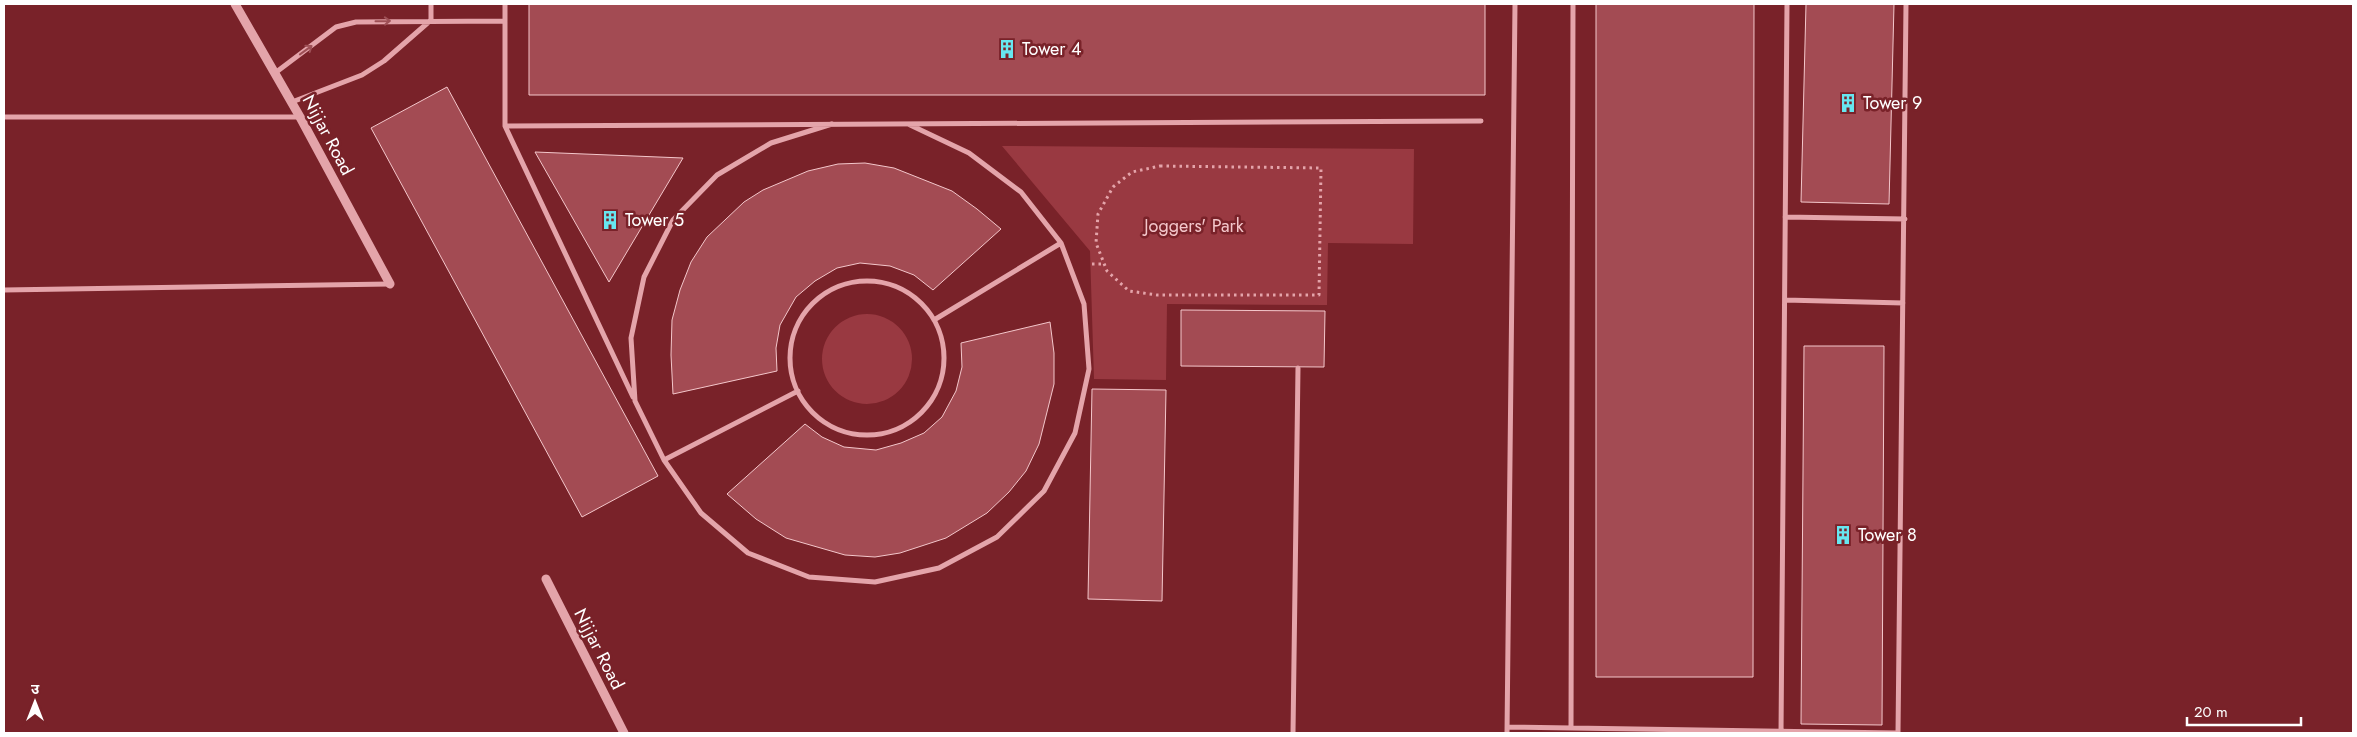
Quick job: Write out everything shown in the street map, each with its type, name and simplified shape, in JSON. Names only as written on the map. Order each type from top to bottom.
[{"type":"street","name":"Nijjar Road","points":[[235,4],[292,102],[390,284]]},
{"type":"street","points":[[292,102],[362,75],[384,61],[431,20],[431,4]]},
{"type":"street","points":[[505,4],[505,126],[664,460],[701,513],[748,554],[809,577],[875,582],[939,568],[997,537],[1044,490],[1075,433],[1089,369],[1084,304],[1061,242],[1021,192],[969,153],[908,124]]},
{"type":"street","points":[[1507,733],[1515,4]]},
{"type":"street","points":[[1571,728],[1573,4]]},
{"type":"street","points":[[1781,732],[1787,4]]},
{"type":"street","points":[[1507,727],[1898,733],[1906,4]]},
{"type":"street","points":[[275,73],[336,27],[356,22],[505,21]]},
{"type":"street","points":[[4,117],[300,117]]},
{"type":"street","points":[[505,126],[1482,121]]},
{"type":"street","points":[[635,401],[631,338],[644,276],[673,220],[717,175],[771,143],[832,124]]},
{"type":"street","points":[[1786,217],[1904,219]]},
{"type":"street","points":[[934,320],[1061,242]]},
{"type":"street","points":[[873,282],[896,287],[917,300],[934,320],[943,344],[944,372],[934,396],[918,417],[895,431],[869,436],[842,432],[819,419],[801,399],[791,375],[790,351],[796,328],[809,308],[827,292],[849,284],[873,282]]},
{"type":"street","points":[[4,290],[390,284]]},
{"type":"street","points":[[1785,300],[1904,303]]},
{"type":"street","points":[[1293,733],[1298,368]]},
{"type":"street","points":[[664,460],[798,391]]},
{"type":"street","name":"Nijjar Road","points":[[546,579],[624,733]]},
{"type":"path","points":[[1160,166],[1320,168],[1320,295],[1157,295],[1129,291],[1107,272],[1096,242],[1098,214],[1113,187],[1132,172],[1160,166]]},
{"type":"green space","name":"Joggers' Park","points":[[1002,146],[1414,149],[1413,244],[1328,243],[1327,305],[1167,304],[1166,380],[1094,379],[1090,251]]},
{"type":"green space","points":[[867,314],[884,317],[899,327],[909,342],[912,359],[909,376],[899,391],[884,401],[867,404],[850,401],[835,391],[825,376],[822,359],[825,342],[835,327],[850,317]]},
{"type":"building","name":"Tower 4","points":[[529,4],[1485,4],[1485,95],[529,95]]},
{"type":"building","points":[[1596,4],[1754,4],[1753,677],[1596,677]]},
{"type":"building","name":"Tower 9","points":[[1806,4],[1894,4],[1889,204],[1801,202]]},
{"type":"building","points":[[447,87],[658,476],[582,517],[371,128]]},
{"type":"building","name":"Tower 5","points":[[535,152],[683,158],[609,282]]},
{"type":"building","points":[[865,163],[894,168],[952,191],[1001,229],[933,290],[914,275],[890,266],[860,263],[837,268],[815,281],[796,297],[780,325],[776,348],[777,371],[673,394],[672,320],[680,290],[691,262],[707,237],[744,202],[763,190],[808,171],[838,164]]},
{"type":"building","points":[[1181,310],[1325,311],[1324,367],[1181,366]]},
{"type":"building","points":[[1050,322],[1054,353],[1054,384],[1039,444],[1026,471],[1009,492],[987,513],[946,538],[900,553],[875,557],[845,555],[786,538],[756,519],[727,494],[805,424],[822,437],[844,447],[876,450],[901,443],[924,433],[942,417],[956,391],[962,367],[961,343]]},
{"type":"building","name":"Tower 8","points":[[1804,346],[1884,346],[1882,725],[1801,724]]},
{"type":"building","points":[[1092,389],[1166,390],[1162,601],[1088,599]]},
{"type":"place","name":"Tower 4","points":[[1007,49]]},
{"type":"place","name":"Tower 9","points":[[1848,103]]},
{"type":"place","name":"Tower 5","points":[[610,220]]},
{"type":"place","name":"Tower 8","points":[[1843,535]]}]
